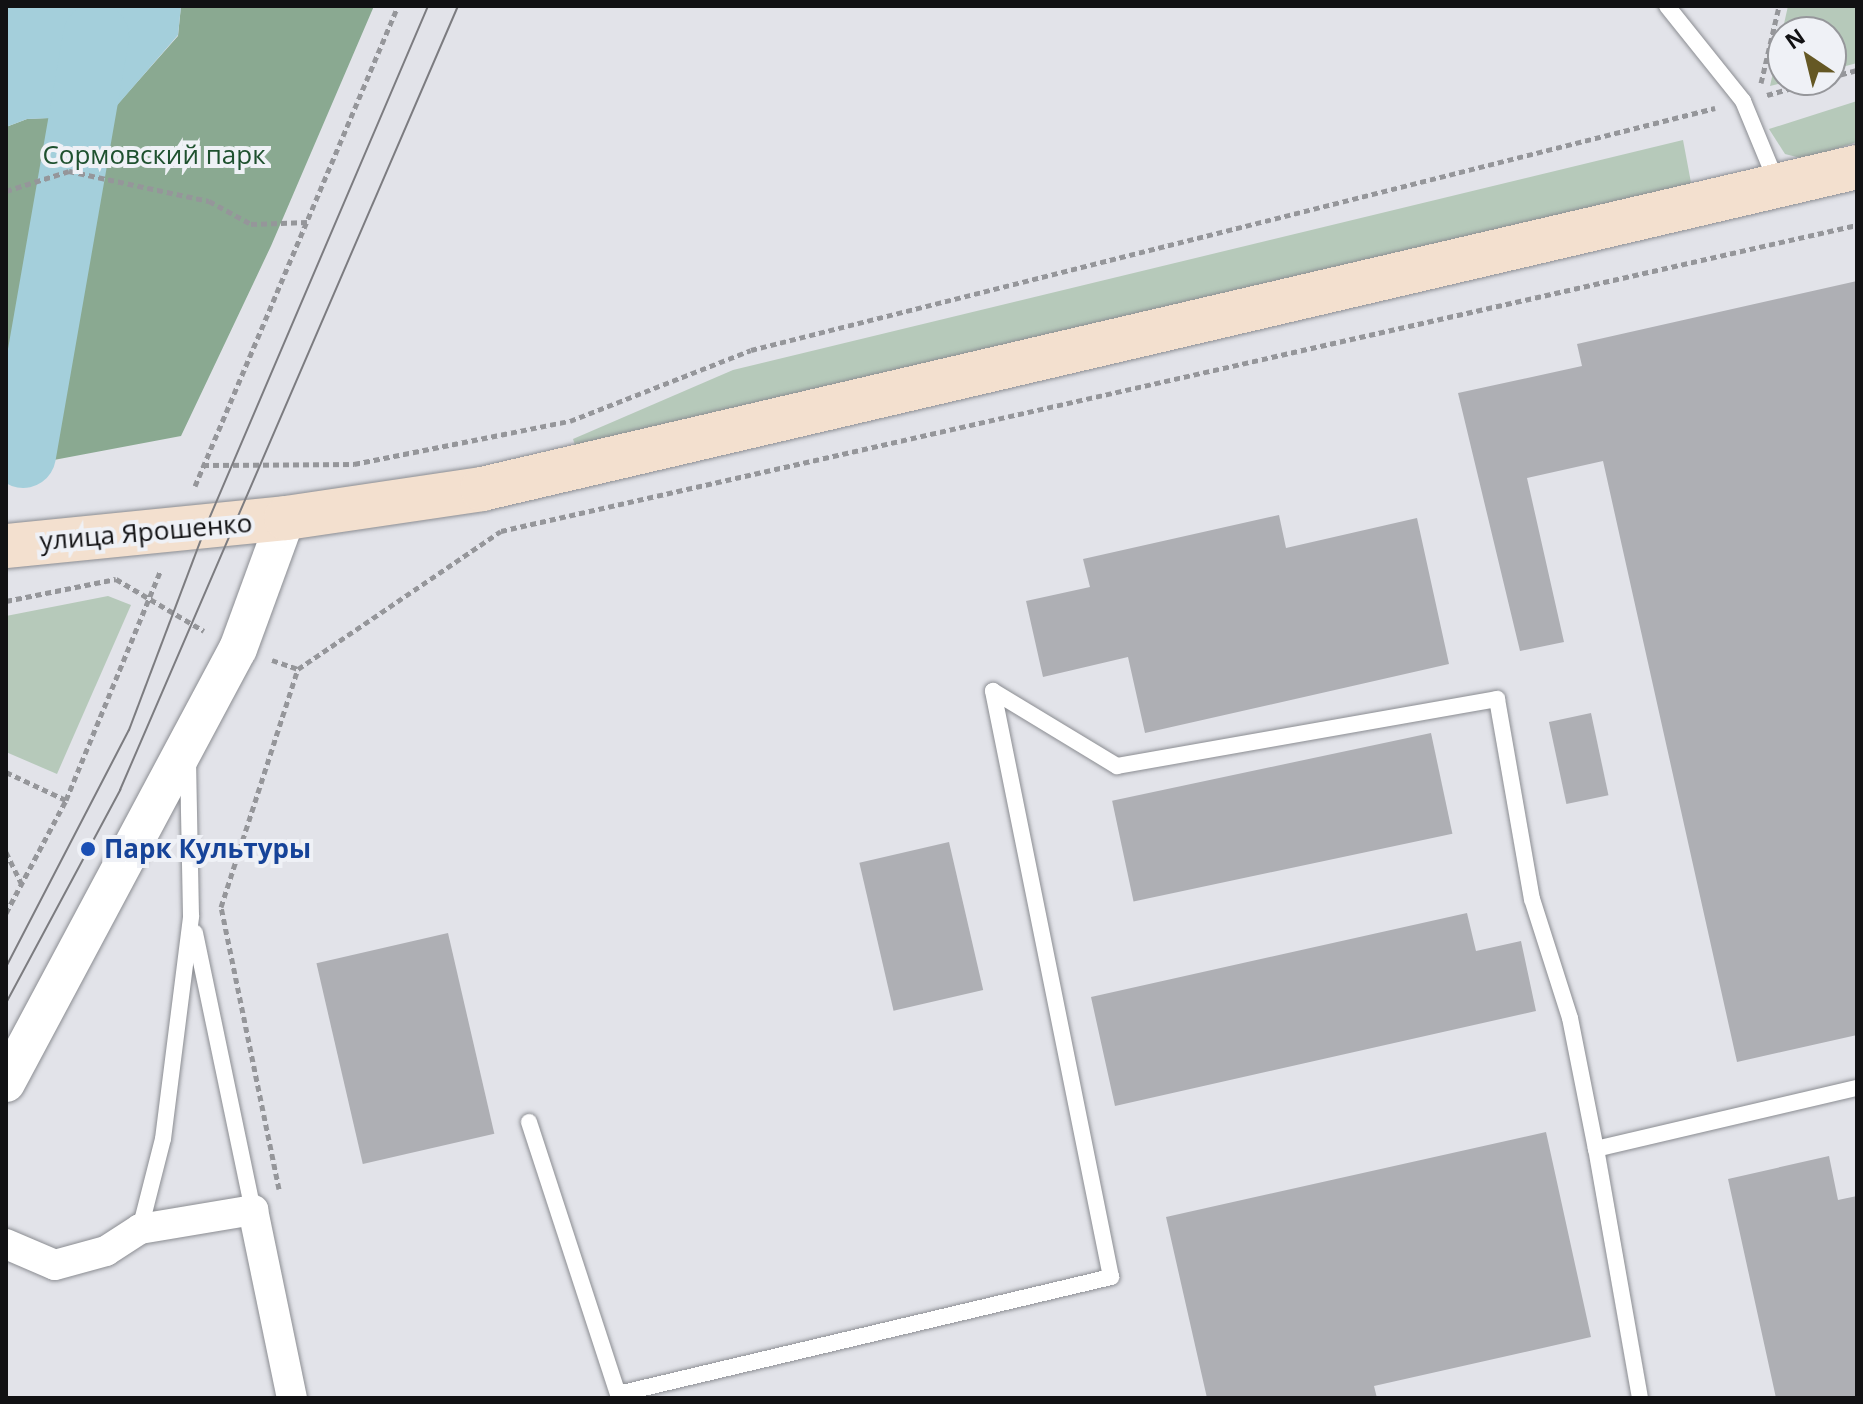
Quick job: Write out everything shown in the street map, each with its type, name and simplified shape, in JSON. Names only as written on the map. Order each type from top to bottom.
[{"type":"main road","name":"улица Ярошенко","points":[[6,546],[286,518],[482,489],[1779,188],[1857,167]]},
{"type":"street","points":[[6,1083],[188,751],[238,649],[286,518]]},
{"type":"street","points":[[6,1244],[55,1265],[106,1251],[140,1229],[253,1210],[292,1398]]},
{"type":"lane","points":[[1667,6],[1743,101],[1779,188]]},
{"type":"lane","points":[[529,1122],[619,1396],[1111,1277],[993,691],[1117,766],[1497,699],[1532,899],[1570,1018],[1640,1398]]},
{"type":"lane","points":[[140,1229],[163,1139],[191,916],[188,751]]},
{"type":"lane","points":[[191,916],[253,1210]]},
{"type":"lane","points":[[1596,1149],[1857,1088]]},
{"type":"path","points":[[6,913],[66,800],[203,465],[398,6]]},
{"type":"path","points":[[1767,58],[1758,97],[1767,95]]},
{"type":"path","points":[[203,465],[354,464],[570,421],[751,350],[1743,101]]},
{"type":"path","points":[[6,191],[72,172],[209,201],[251,224],[307,222]]},
{"type":"path","points":[[281,1199],[221,907],[298,669],[501,531],[1857,225]]},
{"type":"path","points":[[6,601],[116,579],[150,595]]},
{"type":"path","points":[[6,772],[66,800]]},
{"type":"path","points":[[6,852],[22,885]]},
{"type":"green space","name":"Сормовский парк","points":[[181,6],[374,6],[271,246],[181,436],[6,469],[6,127],[27,119],[108,115],[178,36]]},
{"type":"green space","points":[[1788,6],[1857,6],[1857,63],[1847,66],[1847,16],[1786,16]]},
{"type":"green space","points":[[1857,101],[1857,142],[1804,159],[1785,154],[1769,129]]},
{"type":"green space","points":[[1683,140],[1692,188],[575,445],[573,439],[733,370]]},
{"type":"green space","points":[[108,596],[131,605],[57,774],[6,752],[6,616]]},
{"type":"water","points":[[6,6],[181,6],[178,35],[108,116],[27,119],[6,127]]},
{"type":"building","points":[[1857,281],[1857,1035],[1737,1062],[1603,461],[1527,478],[1564,642],[1520,651],[1458,393],[1582,366],[1577,344]]},
{"type":"building","points":[[1279,515],[1286,548],[1417,518],[1449,664],[1145,733],[1128,657],[1043,677],[1026,601],[1090,587],[1083,559]]},
{"type":"building","points":[[1591,713],[1608,795],[1566,804],[1549,722]]},
{"type":"building","points":[[1431,733],[1452,834],[1134,902],[1112,801]]},
{"type":"building","points":[[949,842],[983,990],[894,1011],[859,863]]},
{"type":"building","points":[[1467,913],[1476,951],[1521,941],[1536,1011],[1115,1106],[1091,997]]},
{"type":"building","points":[[448,933],[494,1134],[363,1164],[316,963]]},
{"type":"building","points":[[1546,1132],[1591,1337],[1374,1386],[1377,1398],[1207,1398],[1166,1217]]},
{"type":"building","points":[[1829,1156],[1838,1200],[1857,1196],[1857,1398],[1776,1398],[1728,1179]]},
{"type":"waterway","points":[[23,455],[96,36]]},
{"type":"tram line","points":[[6,967],[129,730],[206,526],[428,6]]},
{"type":"tram line","points":[[6,1003],[120,790],[458,6]]},
{"type":"place","name":"Парк Культуры","points":[[88,849]]}]
